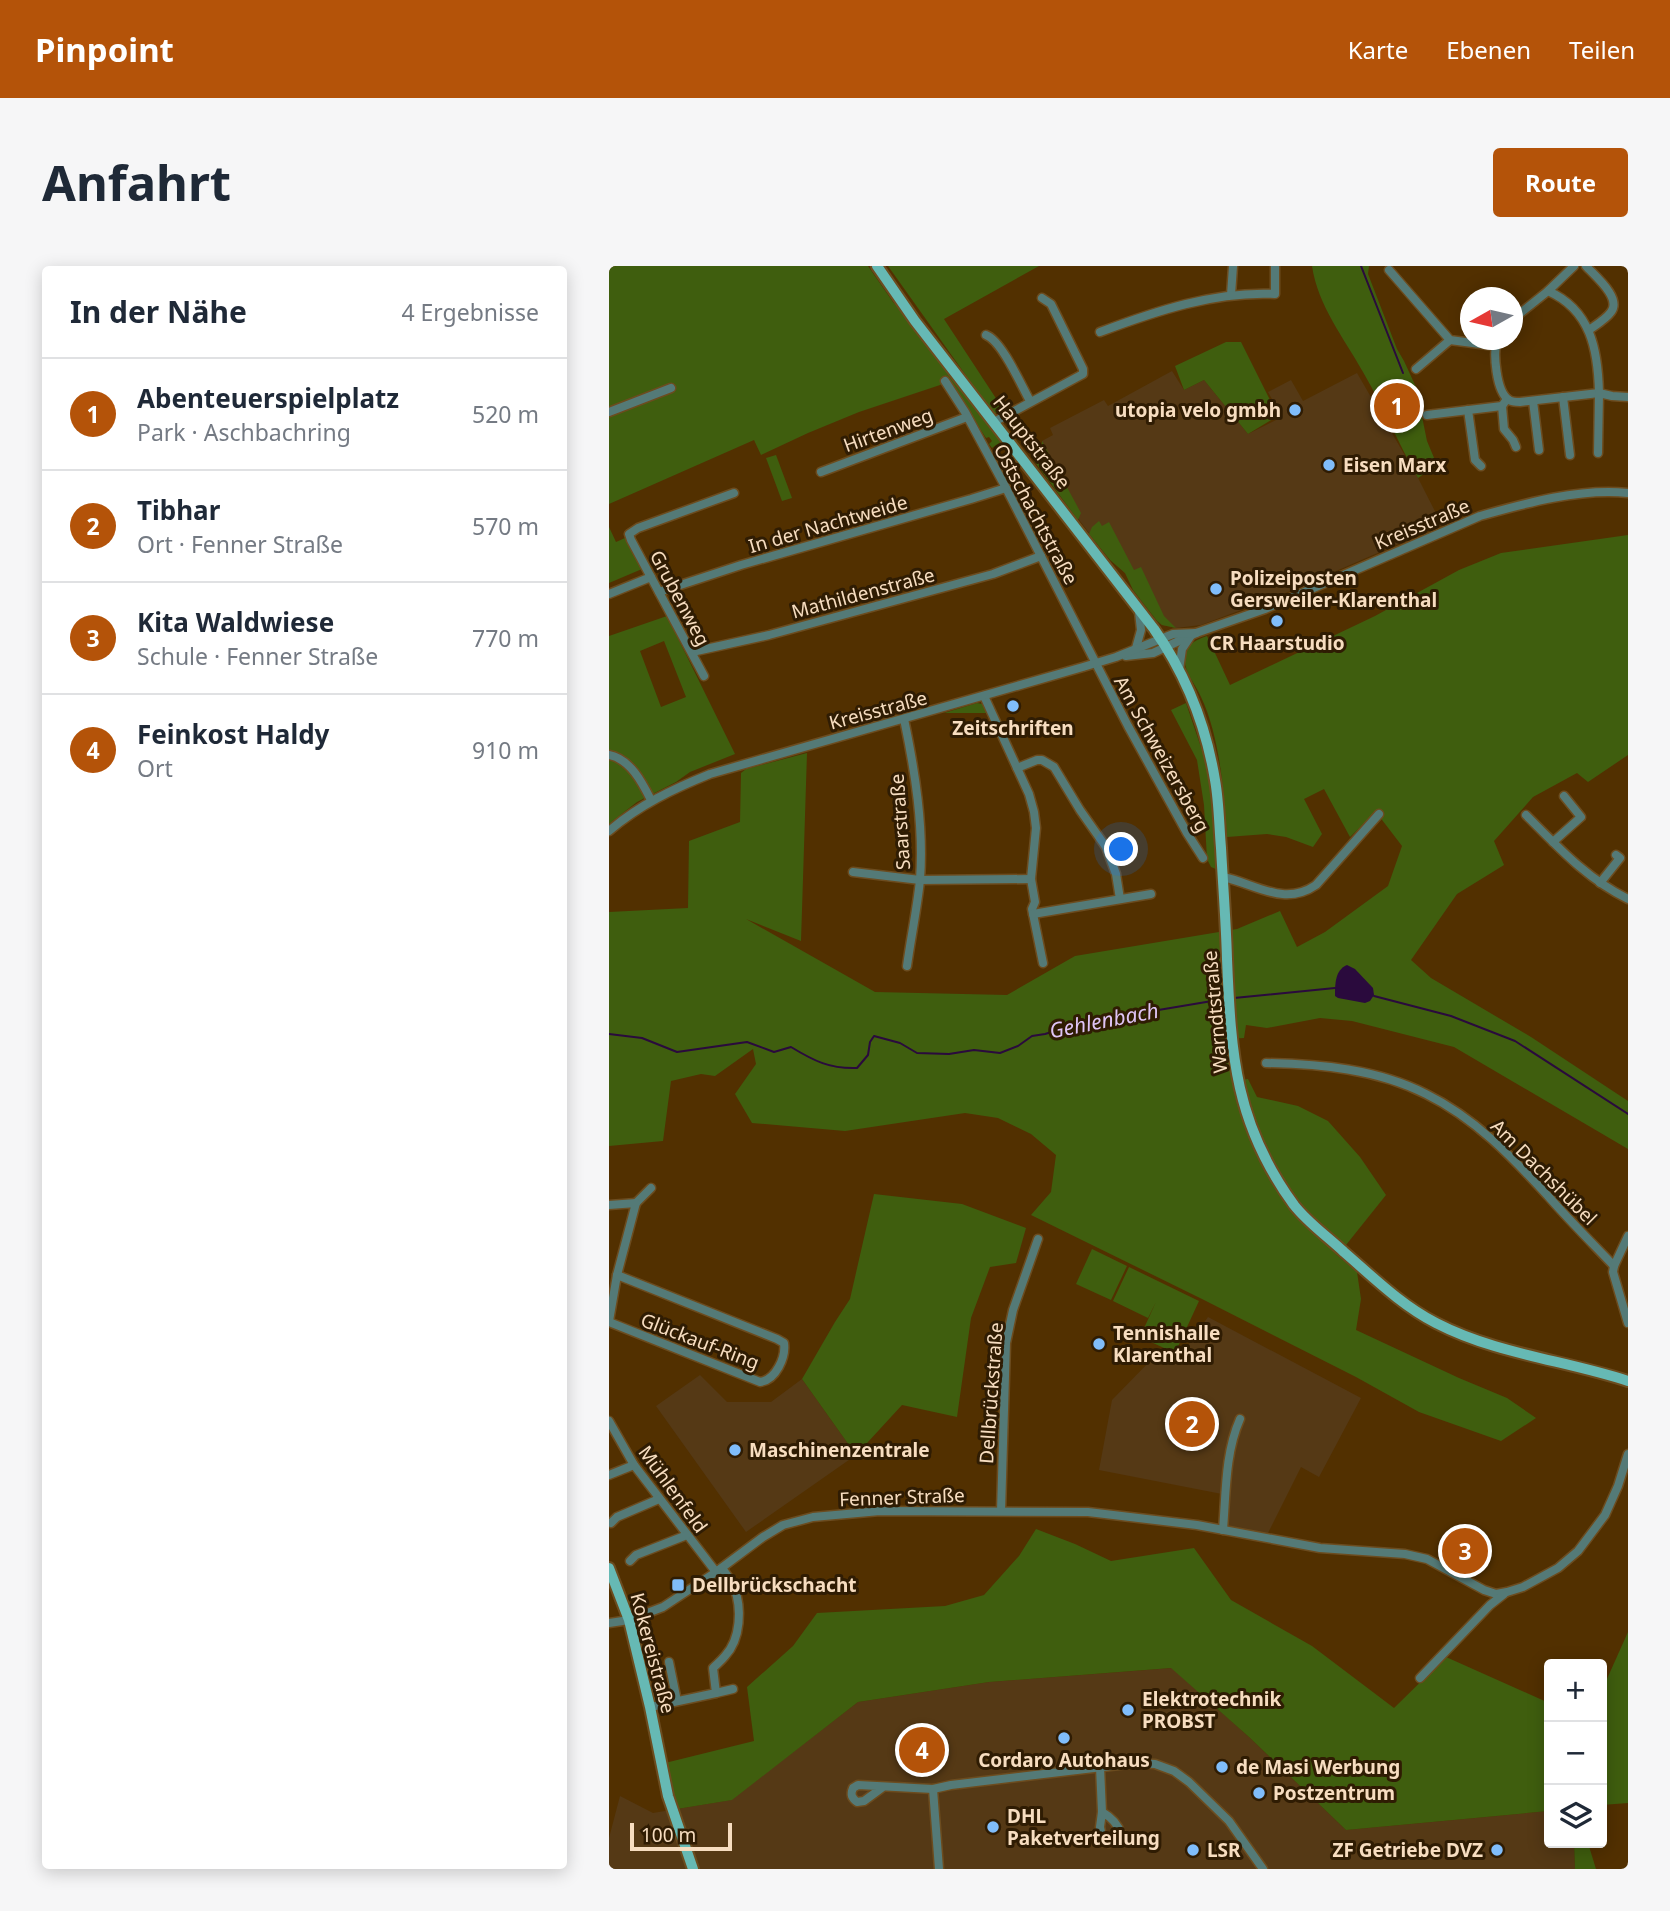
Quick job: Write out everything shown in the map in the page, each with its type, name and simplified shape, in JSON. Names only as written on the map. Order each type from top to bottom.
[{"type":"main road","name":"Hauptstraße","points":[[877,266],[915,321],[1164,643]]},
{"type":"main road","name":"Warndtstraße","points":[[1164,643],[1195,708],[1215,779],[1230,1024],[1238,1081],[1263,1154],[1295,1206],[1308,1221],[1390,1293],[1433,1322],[1490,1345],[1628,1381]]},
{"type":"main road","name":"Kokereistraße","points":[[609,1568],[629,1620],[646,1685],[668,1796],[693,1869]]},
{"type":"street","points":[[1231,295],[1233,266]]},
{"type":"street","points":[[1100,332],[1155,313],[1231,295],[1275,294],[1275,266]]},
{"type":"street","points":[[1523,311],[1574,266]]},
{"type":"street","points":[[1586,266],[1612,295],[1615,304],[1612,312],[1589,330]]},
{"type":"street","points":[[1389,270],[1401,279],[1450,340]]},
{"type":"street","points":[[1548,290],[1561,296],[1573,307],[1589,330],[1595,350],[1599,393],[1598,453]]},
{"type":"street","points":[[994,422],[1083,374],[1051,304],[1042,298]]},
{"type":"street","points":[[986,335],[1001,348],[1030,401]]},
{"type":"street","points":[[1416,369],[1450,340],[1460,341]]},
{"type":"street","points":[[1496,350],[1499,385],[1505,402],[1504,429],[1515,447]]},
{"type":"street","name":"Ostschachtstraße","points":[[945,381],[1006,488],[1095,663]]},
{"type":"street","points":[[609,412],[671,388]]},
{"type":"street","points":[[1427,415],[1505,402],[1599,393],[1628,397]]},
{"type":"street","points":[[1563,397],[1570,455]]},
{"type":"street","points":[[1533,401],[1539,450]]},
{"type":"street","points":[[1468,410],[1475,460],[1481,466]]},
{"type":"street","name":"Hirtenweg","points":[[821,472],[967,417]]},
{"type":"street","name":"In der Nachtweide","points":[[659,592],[741,565],[1006,488]]},
{"type":"street","name":"Kreisstraße","points":[[1116,657],[1153,653],[1176,633],[1195,633],[1265,609],[1480,516],[1583,493],[1628,493]]},
{"type":"street","name":"Grubenweg","points":[[704,676],[629,534],[638,528],[734,494]]},
{"type":"street","name":"Mathildenstraße","points":[[692,652],[769,635],[993,574],[1041,556]]},
{"type":"street","points":[[609,594],[651,578]]},
{"type":"street","points":[[1136,648],[1141,630],[1139,609]]},
{"type":"street","points":[[1179,670],[1182,649],[1195,633]]},
{"type":"street","name":"Kreisstraße","points":[[609,831],[651,800],[710,774],[1116,657],[1136,648],[1164,643]]},
{"type":"street","name":"Am Schweizersberg","points":[[1095,663],[1203,858]]},
{"type":"street","points":[[984,696],[1029,794],[1034,812],[1036,828],[1031,879],[1035,902],[1032,909],[1043,962]]},
{"type":"street","name":"Saarstraße","points":[[904,719],[919,818],[920,880],[907,966]]},
{"type":"street","points":[[609,755],[618,757],[633,770],[651,800]]},
{"type":"street","points":[[1017,768],[1037,760],[1054,767],[1106,847],[1116,874],[1120,899]]},
{"type":"street","points":[[1553,842],[1581,817],[1564,796]]},
{"type":"street","points":[[1223,877],[1278,894],[1297,895],[1308,891],[1379,814]]},
{"type":"street","points":[[1526,815],[1584,872],[1628,899]]},
{"type":"street","points":[[1600,883],[1620,858],[1616,855]]},
{"type":"street","points":[[853,872],[920,880],[1031,879]]},
{"type":"street","points":[[1033,914],[1151,894]]},
{"type":"street","name":"Am Dachshübel","points":[[1266,1063],[1339,1068],[1366,1073],[1402,1083],[1427,1094],[1473,1123],[1496,1143],[1614,1266]]},
{"type":"street","points":[[1286,1073],[1287,1064]]},
{"type":"street","points":[[609,1322],[617,1275],[636,1203],[651,1188]]},
{"type":"street","points":[[609,1205],[636,1203]]},
{"type":"street","points":[[1628,1236],[1614,1266],[1615,1280],[1628,1323]]},
{"type":"street","name":"Dellbrückstraße","points":[[1001,1511],[1006,1343],[1013,1310],[1038,1239]]},
{"type":"street","name":"Glückauf-Ring","points":[[609,1322],[760,1382],[767,1381],[773,1375],[783,1358],[785,1347],[784,1343],[777,1339],[617,1275]]},
{"type":"street","points":[[1223,1530],[1231,1441],[1240,1419]]},
{"type":"street","name":"Mühlenfeld","points":[[609,1421],[634,1465],[659,1499],[687,1535],[733,1584],[739,1611],[737,1630],[732,1646],[713,1668],[716,1693]]},
{"type":"street","points":[[1420,1678],[1490,1605],[1507,1592],[1523,1587],[1558,1568],[1579,1551],[1605,1515],[1628,1454]]},
{"type":"street","points":[[609,1475],[634,1465]]},
{"type":"street","points":[[611,1523],[617,1517],[659,1499]]},
{"type":"street","name":"Fenner Straße","points":[[612,1623],[629,1620],[663,1607],[774,1530],[796,1520],[880,1511],[1087,1512],[1197,1525],[1320,1548],[1405,1554],[1427,1559],[1484,1590],[1496,1594],[1507,1592]]},
{"type":"street","points":[[629,1560],[687,1535]]},
{"type":"street","points":[[669,1662],[677,1701]]},
{"type":"street","points":[[655,1706],[733,1689]]},
{"type":"street","points":[[883,1787],[933,1789],[1136,1763],[1155,1765],[1174,1771],[1189,1782],[1229,1821],[1263,1869]]},
{"type":"street","points":[[1100,1767],[1102,1812]]},
{"type":"street","points":[[933,1789],[939,1869]]},
{"type":"shaded area","points":[[1172,371],[1184,390],[1204,380],[1248,434],[1282,417],[1268,392],[1291,380],[1303,401],[1357,373],[1442,525],[1281,595],[1201,625],[1176,628],[1162,625],[1141,601],[1125,573],[1106,555],[1034,461],[1041,452],[1042,441],[1053,435],[1050,428],[1104,400],[1108,406]]},
{"type":"shaded area","points":[[1347,965],[1355,969],[1373,988],[1374,995],[1370,1001],[1365,1003],[1335,996],[1338,974]]},
{"type":"shaded area","points":[[1208,1317],[1361,1398],[1319,1477],[1301,1467],[1267,1535],[1220,1526],[1222,1494],[1099,1470],[1112,1400],[1155,1356],[1180,1357]]},
{"type":"shaded area","points":[[700,1375],[727,1402],[771,1402],[802,1379],[856,1455],[746,1532],[656,1406]]},
{"type":"shaded area","points":[[1172,1668],[1346,1830],[1544,1811],[1544,1848],[1574,1848],[1575,1869],[609,1869],[609,1838],[620,1796],[653,1813],[731,1800],[858,1702],[989,1682]]},
{"type":"green space","points":[[609,266],[868,266],[1001,442],[992,448],[989,444],[992,441],[989,437],[986,438],[949,382],[859,412],[761,455],[754,440],[609,504]]},
{"type":"green space","points":[[888,266],[1039,266],[944,319],[1001,406],[1001,410],[992,412]]},
{"type":"green space","points":[[1312,266],[1369,266],[1368,274],[1397,349],[1416,387],[1427,441],[1437,465],[1418,478],[1326,308]]},
{"type":"green space","points":[[1226,342],[1241,342],[1278,416],[1248,434],[1204,380],[1184,390],[1175,366]]},
{"type":"green space","points":[[1042,441],[1081,513],[1078,520],[1034,461],[1041,452]]},
{"type":"green space","points":[[776,455],[792,498],[782,501],[766,458]]},
{"type":"green space","points":[[1099,521],[1102,526],[1109,522],[1134,570],[1141,567],[1164,616],[1176,628],[1157,621],[1133,590],[1125,573],[1110,560],[1089,534]]},
{"type":"green space","points":[[609,527],[616,542],[625,538],[642,569],[609,583]]},
{"type":"green space","points":[[1628,535],[1628,755],[1588,782],[1577,773],[1533,797],[1494,841],[1504,865],[1457,894],[1411,960],[1431,978],[1531,1037],[1628,1101],[1628,1149],[1454,1047],[1352,1021],[1320,1018],[1267,1028],[1246,1025],[1244,1038],[1227,1039],[1241,1107],[1306,1223],[1357,1272],[1361,1299],[1356,1330],[1507,1398],[1536,1418],[1501,1441],[1419,1412],[1356,1377],[1031,1215],[1051,1192],[1056,1155],[1031,1134],[998,1118],[965,1113],[845,1131],[752,1123],[735,1094],[756,1064],[753,1049],[715,1076],[701,1074],[671,1081],[663,1141],[609,1146],[609,912],[688,908],[689,841],[740,822],[741,773],[746,769],[807,753],[801,941],[746,919],[875,992],[1007,995],[1075,956],[1237,929],[1280,911],[1297,947],[1325,932],[1388,886],[1402,846],[1376,812],[1350,837],[1324,789],[1304,799],[1322,834],[1313,847],[1286,837],[1267,834],[1227,837],[1217,747],[1201,697],[1188,673],[1185,662],[1189,646],[1207,636],[1230,685],[1375,616],[1459,570],[1501,553]]},
{"type":"green space","points":[[667,616],[735,754],[690,772],[637,802],[609,824],[609,636]],"holes":[[[664,641],[686,697],[661,707],[640,651]]]},
{"type":"green space","points":[[977,703],[982,704],[988,713],[944,713]]},
{"type":"green space","points":[[1186,703],[1210,780],[1218,870],[1211,867],[1207,859],[1204,805],[1197,760],[1171,710]]},
{"type":"green space","points":[[1248,1079],[1257,1097],[1298,1106],[1328,1121],[1360,1157],[1386,1195],[1342,1250],[1310,1219],[1265,1153],[1240,1080]]},
{"type":"green space","points":[[874,1194],[962,1204],[1026,1228],[1016,1263],[990,1267],[971,1318],[957,1417],[902,1405],[856,1455],[802,1379],[850,1299]]},
{"type":"green space","points":[[1092,1249],[1127,1266],[1111,1300],[1076,1284]]},
{"type":"green space","points":[[1129,1267],[1199,1301],[1175,1353],[1140,1337],[1156,1302],[1148,1318],[1113,1301]]},
{"type":"green space","points":[[1036,1529],[1111,1561],[1194,1548],[1231,1600],[1312,1646],[1394,1708],[1446,1657],[1544,1701],[1544,1811],[1346,1830],[1249,1737],[1171,1668],[989,1682],[858,1702],[732,1800],[677,1809],[665,1763],[754,1741],[747,1687],[793,1646],[817,1613],[945,1606],[984,1595],[1019,1556]]},
{"type":"green space","points":[[1628,1632],[1628,1803],[1607,1805],[1607,1679]]},
{"type":"green space","points":[[1574,1848],[1590,1848],[1596,1869],[1575,1869]]},
{"type":"waterway","points":[[1361,266],[1403,373]]},
{"type":"waterway","name":"Gehlenbach","points":[[1234,998],[1335,988]]},
{"type":"waterway","name":"Gehlenbach","points":[[1374,996],[1451,1016],[1515,1041],[1628,1114]]},
{"type":"waterway","name":"Gehlenbach","points":[[609,1034],[642,1038],[677,1052],[747,1042],[774,1052],[791,1047],[823,1063],[857,1068],[868,1055],[874,1036],[900,1043],[917,1053],[949,1054],[974,1050],[1000,1053],[1018,1046],[1032,1036],[1081,1023],[1218,1000]]},
{"type":"place","name":"Abenteuerspielplatz","points":[[1397,406]]},
{"type":"place","name":"utopia velo gmbh","points":[[1295,410]]},
{"type":"place","name":"Eisen Marx","points":[[1329,465]]},
{"type":"place","name":"Polizeiposten Gersweiler-Klarenthal","points":[[1216,589]]},
{"type":"place","name":"CR Haarstudio","points":[[1277,621]]},
{"type":"place","name":"Zeitschriften","points":[[1013,706]]},
{"type":"place","name":"Tennishalle Klarenthal","points":[[1099,1344]]},
{"type":"place","name":"Tibhar","points":[[1192,1424]]},
{"type":"place","name":"Maschinenzentrale","points":[[735,1450]]},
{"type":"place","name":"Kita Waldwiese","points":[[1465,1551]]},
{"type":"place","name":"Dellbrückschacht","points":[[678,1585]]},
{"type":"place","name":"Elektrotechnik PROBST","points":[[1128,1710]]},
{"type":"place","name":"Cordaro Autohaus","points":[[1064,1738]]},
{"type":"place","name":"Feinkost Haldy","points":[[922,1750]]},
{"type":"place","name":"de Masi Werbung","points":[[1222,1767]]},
{"type":"place","name":"Postzentrum","points":[[1259,1793]]},
{"type":"place","name":"DHL Paketverteilung","points":[[993,1827]]},
{"type":"place","name":"LSR","points":[[1193,1850]]},
{"type":"place","name":"ZF Getriebe DVZ","points":[[1497,1850]]}]
